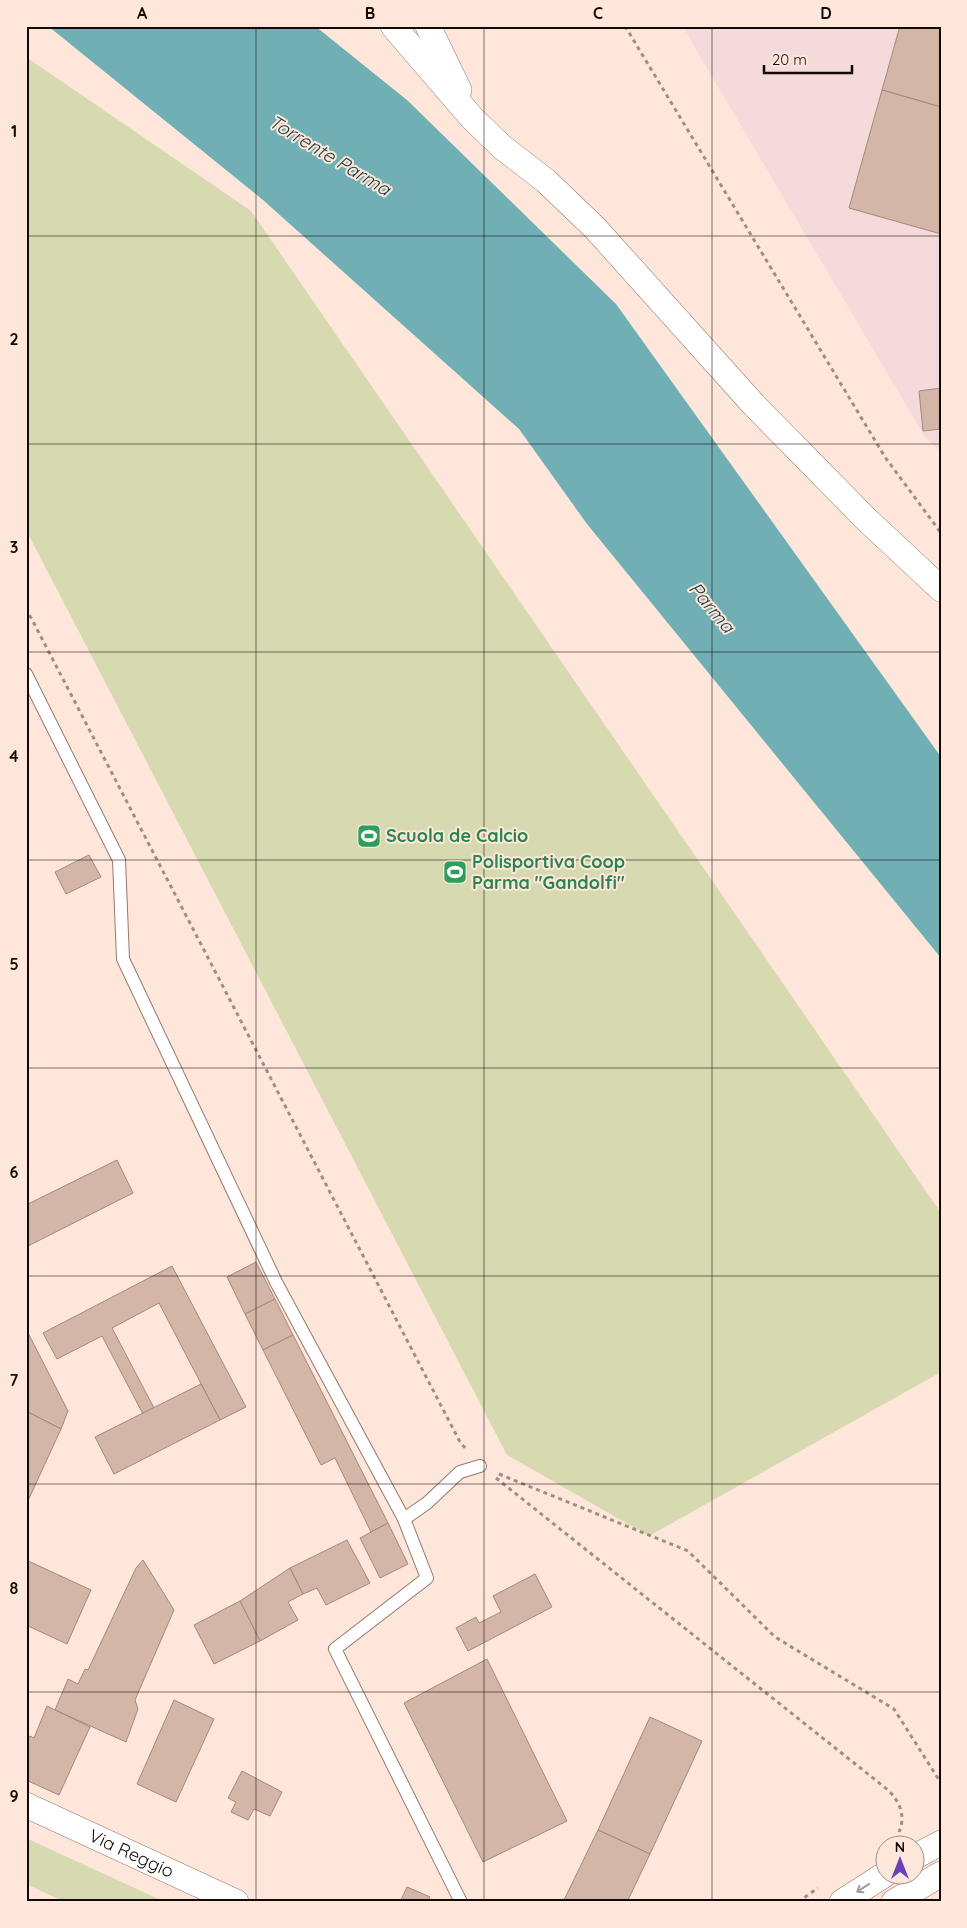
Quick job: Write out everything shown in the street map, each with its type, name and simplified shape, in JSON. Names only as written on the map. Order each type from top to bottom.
[{"type":"street","points":[[393,26],[463,108],[502,148],[546,181],[595,228],[754,405],[867,520],[941,589]]},
{"type":"street","points":[[428,26],[471,110],[502,148]]},
{"type":"street","name":"Via Reggio","points":[[26,1805],[236,1902]]},
{"type":"street","points":[[924,1852],[939,1844]]},
{"type":"street","points":[[894,1902],[941,1874]]},
{"type":"street","points":[[842,1902],[874,1881]]},
{"type":"lane","points":[[26,674],[119,860],[123,960],[276,1282],[404,1519],[427,1578],[335,1649],[461,1902]]},
{"type":"lane","points":[[404,1519],[427,1503],[460,1472],[480,1466]]},
{"type":"path","points":[[624,26],[885,457],[941,533]]},
{"type":"path","points":[[26,608],[460,1442],[480,1466],[888,1790],[897,1801],[902,1813],[902,1826],[897,1836]]},
{"type":"path","points":[[480,1466],[688,1551],[775,1637],[894,1709],[941,1783]]},
{"type":"shaded area","points":[[682,26],[941,26],[941,452],[925,437]]},
{"type":"green space","name":"Polisportiva Coop Parma \"Gandolfi\"","points":[[26,57],[251,211],[941,1213],[941,1372],[649,1536],[507,1455],[26,530]]},
{"type":"green space","points":[[26,1838],[165,1902],[65,1902],[26,1884]]},
{"type":"water","points":[[48,26],[315,26],[407,100],[616,304],[941,757],[941,958],[587,524],[519,429],[263,200]]},
{"type":"building","points":[[900,26],[941,26],[941,107],[882,90]]},
{"type":"building","points":[[882,90],[941,107],[941,234],[849,208]]},
{"type":"building","points":[[941,388],[941,429],[923,431],[919,391]]},
{"type":"building","points":[[89,855],[101,877],[66,894],[55,872]]},
{"type":"building","points":[[117,1160],[133,1193],[26,1247],[26,1205]]},
{"type":"building","points":[[256,1262],[275,1299],[245,1314],[227,1277]]},
{"type":"building","points":[[172,1266],[246,1407],[220,1420],[159,1303],[112,1328],[154,1408],[143,1414],[102,1336],[57,1359],[43,1333]]},
{"type":"building","points":[[275,1299],[293,1335],[263,1350],[245,1314]]},
{"type":"building","points":[[26,1329],[68,1411],[61,1429],[26,1411]]},
{"type":"building","points":[[293,1335],[388,1523],[371,1532],[335,1458],[321,1465],[263,1350]]},
{"type":"building","points":[[201,1384],[220,1420],[114,1474],[95,1437]]},
{"type":"building","points":[[26,1411],[61,1429],[26,1505]]},
{"type":"building","points":[[388,1523],[408,1564],[380,1578],[360,1538]]},
{"type":"building","points":[[347,1540],[370,1583],[326,1605],[317,1588],[303,1594],[290,1568]]},
{"type":"building","points":[[26,1560],[91,1590],[67,1644],[26,1625]]},
{"type":"building","points":[[143,1560],[174,1610],[135,1700],[138,1709],[126,1742],[55,1710],[68,1679],[78,1684],[85,1669],[88,1670],[136,1568]]},
{"type":"building","points":[[290,1568],[303,1594],[288,1602],[298,1620],[260,1641],[240,1601]]},
{"type":"building","points":[[535,1574],[552,1607],[468,1651],[456,1628],[476,1617],[479,1623],[501,1612],[493,1596]]},
{"type":"building","points":[[240,1601],[260,1641],[214,1664],[194,1625]]},
{"type":"building","points":[[487,1659],[567,1821],[483,1862],[404,1703]]},
{"type":"building","points":[[174,1700],[214,1719],[176,1802],[137,1784]]},
{"type":"building","points":[[47,1706],[90,1727],[59,1795],[26,1780],[26,1743],[30,1736],[34,1738]]},
{"type":"building","points":[[650,1717],[702,1741],[650,1854],[598,1830]]},
{"type":"building","points":[[242,1771],[282,1792],[270,1816],[254,1809],[248,1820],[231,1812],[236,1802],[228,1798]]},
{"type":"building","points":[[598,1830],[650,1854],[627,1902],[563,1902]]},
{"type":"building","points":[[407,1887],[430,1897],[428,1902],[400,1902]]},
{"type":"place","name":"Scuola de Calcio","points":[[369,836]]},
{"type":"place","name":"Polisportiva Coop Parma \"Gandolfi\"","points":[[455,872]]},
{"type":"water label","name":"Torrente Parma","points":[[330,155]]},
{"type":"water label","name":"Parma","points":[[712,607]]}]
